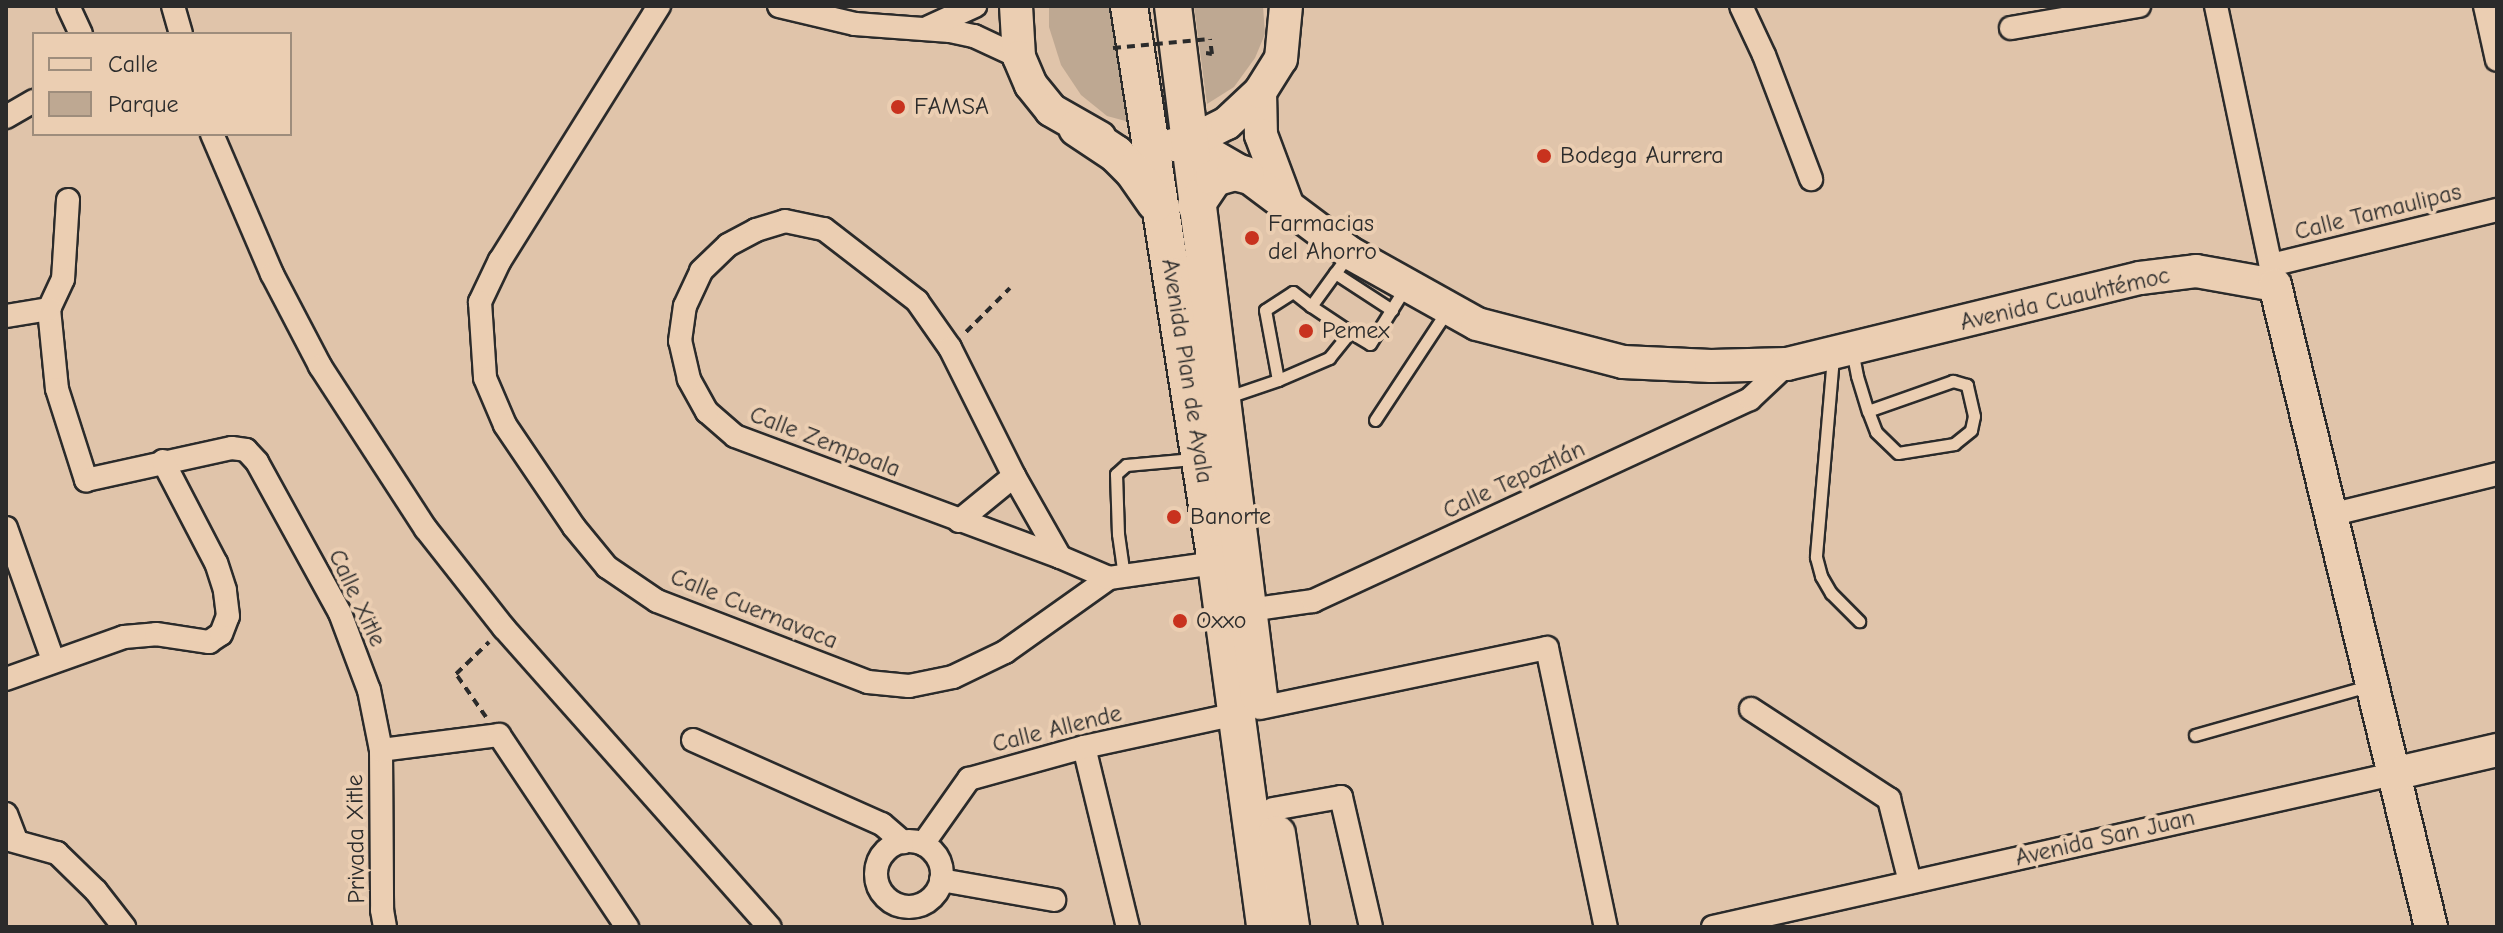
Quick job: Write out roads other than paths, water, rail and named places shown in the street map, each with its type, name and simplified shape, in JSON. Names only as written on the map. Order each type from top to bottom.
[{"type":"main road","points":[[1016,6],[1019,57],[1031,85],[1051,110],[1098,140],[1133,171],[1165,225]]},
{"type":"main road","name":"Avenida Plan de Ayala","points":[[1129,6],[1216,563],[1273,809],[1291,927]]},
{"type":"main road","name":"Avenida Plan de Ayala","points":[[1173,6],[1249,610],[1248,711],[1265,927]]},
{"type":"main road","points":[[1077,128],[1111,143],[1149,149],[1189,142],[1227,123],[1260,92],[1281,59],[1288,11]]},
{"type":"main road","points":[[1260,92],[1261,135],[1287,204]]},
{"type":"main road","name":"Avenida Cuauhtémoc","points":[[1189,142],[1246,175],[1287,204],[1342,263],[1399,299],[1448,309],[1477,324],[1623,362],[1711,366],[1787,364],[2140,278],[2196,271],[2273,275]]},
{"type":"main road","points":[[1196,205],[1214,178],[1225,173],[1246,175]]},
{"type":"main road","points":[[2273,275],[2431,927]]},
{"type":"main road","name":"Avenida San Juan","points":[[2393,774],[2497,750]]},
{"type":"street","points":[[68,6],[80,32]]},
{"type":"street","points":[[173,6],[180,32]]},
{"type":"street","name":"Calle Cuernavaca","points":[[659,6],[500,260],[480,302],[485,378],[505,425],[574,527],[607,567],[657,601],[868,682],[909,686],[953,677],[1005,652],[1117,577],[1216,563]]},
{"type":"street","points":[[779,6],[855,24],[927,28],[974,36],[1019,57]]},
{"type":"street","points":[[927,28],[975,6]]},
{"type":"street","points":[[1741,6],[1764,55],[1811,179]]},
{"type":"street","points":[[2011,28],[2139,6]]},
{"type":"street","points":[[2216,6],[2273,275]]},
{"type":"street","points":[[2485,6],[2497,60]]},
{"type":"street","points":[[6,117],[32,102]]},
{"type":"street","points":[[213,136],[272,274],[320,366],[426,529],[504,628],[769,927]]},
{"type":"street","points":[[6,316],[49,309],[63,279],[68,200]]},
{"type":"street","name":"Calle Tamaulipas","points":[[2273,275],[2497,210]]},
{"type":"street","name":"Calle Zempoala","points":[[1060,557],[1014,476],[950,348],[917,301],[824,229],[785,221],[756,230],[728,245],[701,271],[685,306],[680,341],[689,379],[707,412],[735,436],[959,521],[1060,557],[1117,577]]},
{"type":"street","name":"Calle Xitle","points":[[49,309],[57,389],[86,480],[232,448],[246,450],[257,462],[340,613],[369,690],[381,750]]},
{"type":"street","name":"Calle Tepoztlán","points":[[1249,610],[1313,601],[1750,399],[1787,364]]},
{"type":"street","points":[[6,679],[124,637],[156,634],[209,642],[221,634],[228,616],[225,590],[216,563],[163,461]]},
{"type":"street","points":[[2330,515],[2497,474]]},
{"type":"street","points":[[959,521],[1014,476]]},
{"type":"street","points":[[6,528],[53,660]]},
{"type":"street","name":"Calle Allende","points":[[913,843],[969,779],[1084,747],[1547,648],[1606,927]]},
{"type":"street","points":[[1751,709],[1889,799],[1910,882]]},
{"type":"street","points":[[381,750],[499,735],[627,927]]},
{"type":"street","points":[[693,740],[882,824],[934,853],[941,866],[937,893],[903,917],[880,892],[876,866],[882,855],[913,843]]},
{"type":"street","points":[[1084,747],[1128,927]]},
{"type":"street","name":"Privada Xitle","points":[[381,750],[382,910],[385,927]]},
{"type":"street","name":"Avenida San Juan","points":[[1713,927],[2393,774]]},
{"type":"street","points":[[1273,809],[1341,797],[1371,927]]},
{"type":"street","points":[[6,814],[11,840],[57,853],[96,891],[124,927]]},
{"type":"street","points":[[941,880],[1054,900]]},
{"type":"lane","points":[[1311,306],[1342,263]]},
{"type":"lane","points":[[1278,380],[1265,310],[1293,292],[1370,344],[1399,299]]},
{"type":"lane","points":[[1375,420],[1448,309]]},
{"type":"lane","points":[[1221,400],[1329,358],[1350,332]]},
{"type":"lane","points":[[1842,350],[1876,432],[1887,445],[1908,454],[1964,439],[1971,430],[1974,416],[1967,385],[1953,381],[1868,411]]},
{"type":"lane","points":[[1842,350],[1816,557],[1821,576],[1831,593],[1859,621]]},
{"type":"lane","points":[[1117,577],[1116,474],[1126,465],[1200,458]]},
{"type":"lane","points":[[2195,735],[2371,685]]},
{"type":"place","name":"FAMSA","points":[[898,107]]},
{"type":"place","name":"Bodega Aurrera","points":[[1544,156]]},
{"type":"place","name":"Farmacias del Ahorro","points":[[1252,238]]},
{"type":"place","name":"Pemex","points":[[1306,331]]},
{"type":"place","name":"Banorte","points":[[1174,517]]},
{"type":"place","name":"Oxxo","points":[[1180,621]]}]
